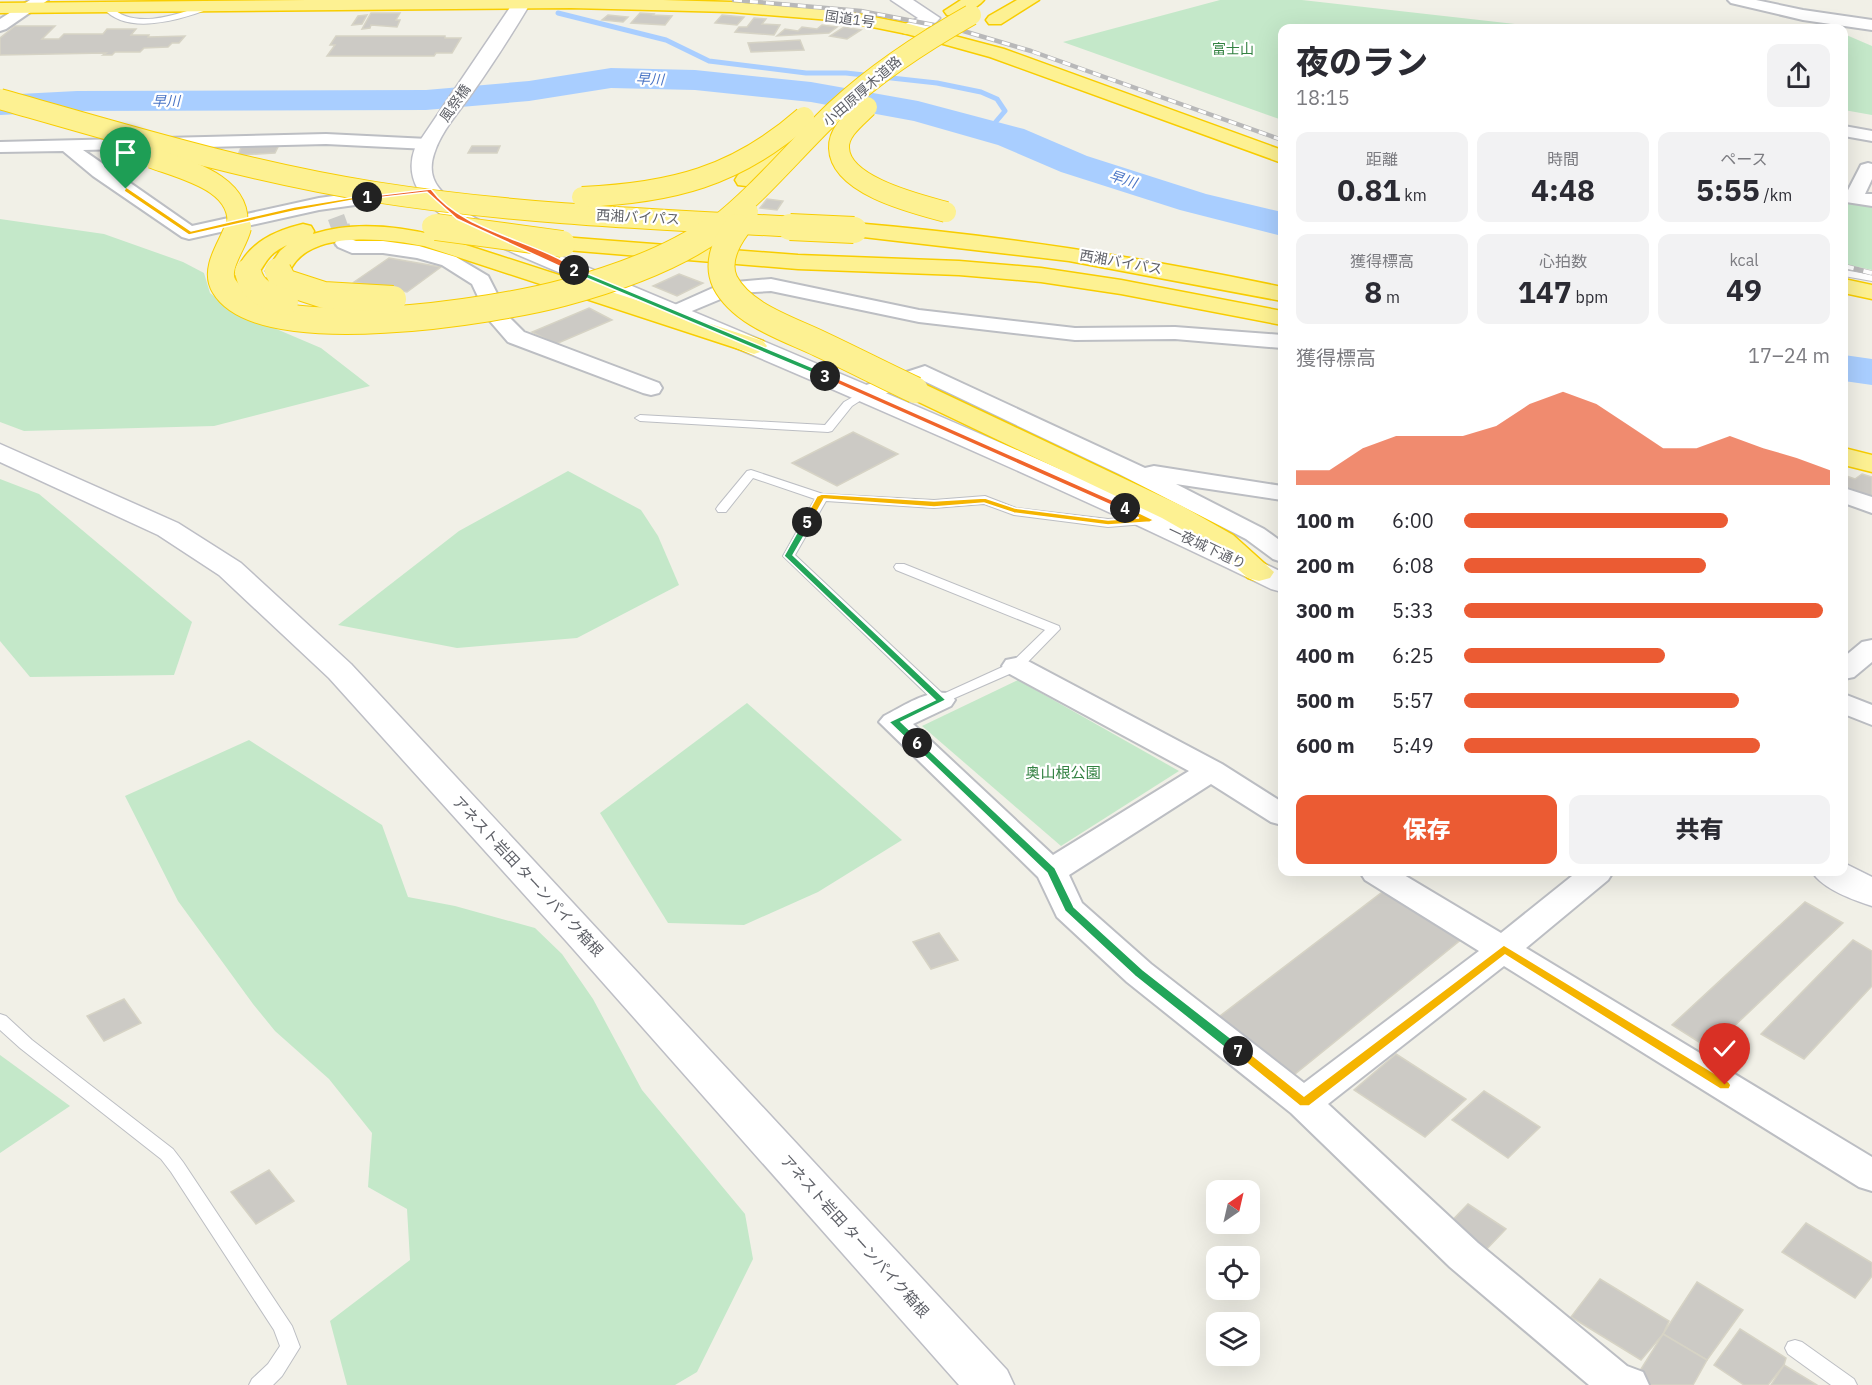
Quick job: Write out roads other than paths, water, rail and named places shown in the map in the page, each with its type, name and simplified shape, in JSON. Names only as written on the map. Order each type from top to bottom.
[{"type":"highway","name":"小田原厚木道路","points":[[785,136],[858,69],[901,40],[966,9],[1003,0]]},
{"type":"highway","points":[[1030,0],[994,20],[916,72],[850,122],[841,134],[837,146],[839,158],[848,170],[882,193],[967,217],[1185,262],[1278,286]]},
{"type":"highway","name":"国道1号","points":[[0,9],[34,4],[107,8],[573,2],[731,7],[843,16],[909,29],[997,52],[1278,156]]},
{"type":"highway","name":"小田原厚木道路","points":[[768,183],[836,111],[873,78],[966,9]]},
{"type":"highway","name":"西湘バイパス","points":[[0,99],[202,154],[330,184],[464,204],[853,235],[1060,264],[1278,307]]},
{"type":"highway","name":"西湘バイパス","points":[[0,115],[152,158],[295,192],[429,213],[559,224],[981,241],[1055,250],[1278,293]]},
{"type":"highway","points":[[202,154],[315,173],[465,190],[521,195],[594,197],[661,189],[716,175],[757,156],[785,136]]},
{"type":"highway","points":[[785,136],[722,207],[684,234],[608,268],[537,288],[438,308],[389,311],[322,309],[275,300],[257,291],[249,281],[248,272],[251,260],[279,240],[304,230],[357,221],[432,226],[562,244],[798,262],[959,268],[1041,275],[1121,287],[1278,317]]},
{"type":"highway","points":[[152,158],[205,180],[224,191],[234,201],[239,211],[239,226],[222,265],[221,277],[225,290],[239,302],[262,311],[324,320],[421,318],[473,312],[549,296],[591,284],[653,261],[697,239],[718,225],[768,183]]},
{"type":"highway","points":[[768,183],[725,245],[721,266],[724,279],[731,291],[757,312],[779,325],[1172,512],[1223,541],[1271,577]]},
{"type":"highway","points":[[499,296],[401,300],[324,295],[284,282],[278,271],[286,256],[297,249],[326,238],[362,232],[398,234],[430,241],[753,346]]},
{"type":"highway","points":[[1848,287],[1872,292]]},
{"type":"highway","points":[[1848,440],[1872,446]]},
{"type":"highway","points":[[1848,457],[1872,464]]},
{"type":"street","points":[[898,0],[930,18],[909,29]]},
{"type":"street","points":[[1736,0],[1803,15],[1872,25]]},
{"type":"street","points":[[0,26],[34,4]]},
{"type":"street","name":"風祭橋","points":[[429,141],[521,4]]},
{"type":"street","points":[[1848,132],[1872,136]]},
{"type":"street","points":[[0,147],[75,147],[326,139],[429,141],[421,161],[423,181],[429,190],[334,209],[189,233],[126,189],[112,182],[71,150],[75,147]]},
{"type":"street","points":[[1868,170],[1853,198],[1872,200]]},
{"type":"street","name":"一夜城下通り","points":[[429,190],[434,197],[460,218],[540,256],[865,393],[1150,520],[1271,577]]},
{"type":"street","points":[[345,243],[352,247],[383,247],[419,252],[449,261],[481,280],[500,320],[516,337],[651,388]]},
{"type":"street","points":[[675,312],[730,287],[771,285],[919,316],[1064,333],[1175,333],[1278,342]]},
{"type":"street","points":[[865,393],[925,373],[1128,469],[1255,534],[1278,551]]},
{"type":"street","name":"アネスト岩田 ターンパイク箱根","points":[[0,452],[177,534],[230,569],[340,671],[581,933],[990,1385]]},
{"type":"street","points":[[1128,469],[1278,493]]},
{"type":"street","points":[[1848,497],[1872,506]]},
{"type":"street","points":[[1848,668],[1872,648]]},
{"type":"street","points":[[1016,666],[1211,771],[1278,813]]},
{"type":"street","points":[[941,700],[894,722],[1052,871],[1069,909],[1139,973],[1304,1103],[1464,1255],[1612,1379],[1628,1385]]},
{"type":"street","points":[[1848,705],[1872,716]]},
{"type":"street","points":[[1052,871],[1211,771]]},
{"type":"street","points":[[1383,876],[1872,1176]]},
{"type":"street","points":[[1304,1103],[1504,949],[1592,876]]},
{"type":"street","points":[[1839,876],[1872,893]]},
{"type":"lane","points":[[1848,274],[1872,278]]},
{"type":"lane","points":[[640,418],[828,429],[848,404],[865,393]]},
{"type":"lane","points":[[722,509],[751,473],[822,496],[934,504],[985,500],[1014,511],[1108,523],[1150,520]]},
{"type":"lane","points":[[822,496],[789,556],[941,700],[1016,666],[1054,629],[900,567]]},
{"type":"lane","points":[[0,1020],[26,1044],[167,1154],[177,1167],[282,1326],[287,1338],[290,1347],[284,1359],[259,1385]]},
{"type":"lane","points":[[1794,1348],[1847,1385]]},
{"type":"waterway","points":[[558,13],[666,40],[709,61],[806,73],[846,73],[937,83],[981,92],[997,99],[1005,111],[988,131]]},
{"type":"waterway","name":"早川","points":[[0,105],[77,101],[426,100],[529,91],[611,78],[695,80],[811,92],[918,111],[1011,137],[1074,164],[1193,202],[1278,223]]},
{"type":"waterway","name":"早川","points":[[1848,369],[1872,372]]},
{"type":"tunnel","points":[[336,217],[340,228]]},
{"type":"tunnel","points":[[339,227],[345,243]]},
{"type":"railway","points":[[734,0],[861,11],[960,30],[1031,51],[1278,139]]},
{"type":"railway","points":[[1848,267],[1872,273]]},
{"type":"park label","name":"富士山","points":[[1233,49]]},
{"type":"park label","name":"奥山根公園","points":[[1063,772]]}]
